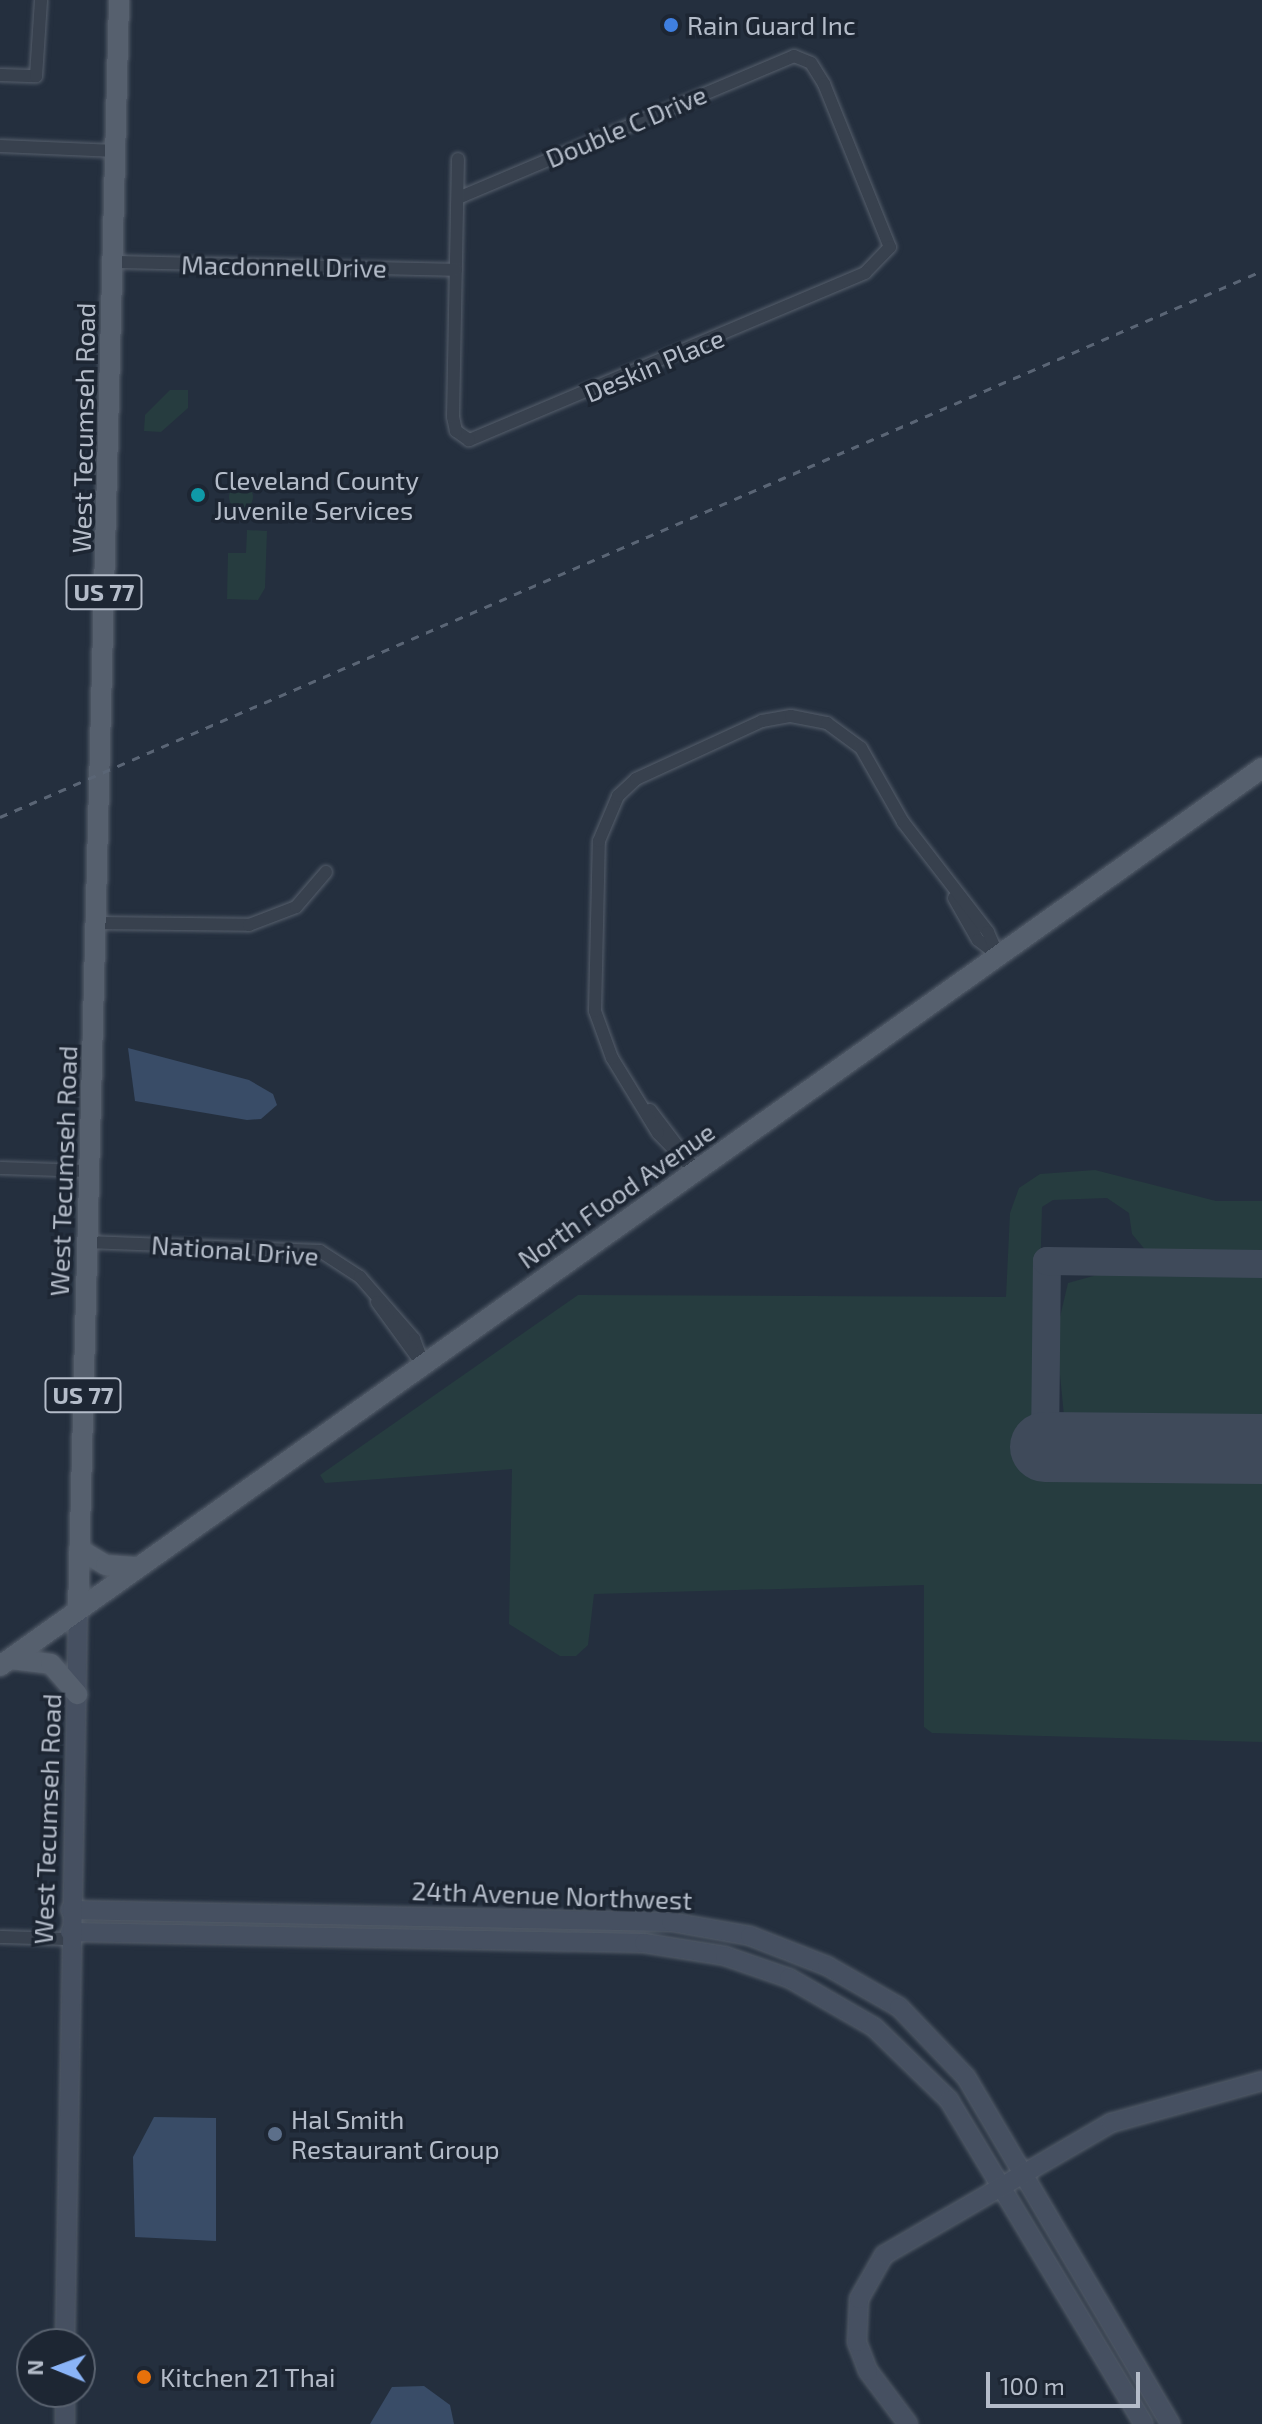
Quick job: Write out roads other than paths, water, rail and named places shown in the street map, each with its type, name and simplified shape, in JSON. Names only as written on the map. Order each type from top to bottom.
[{"type":"main road","name":"West Tecumseh Road","points":[[65,2328],[70,1910],[119,0]]},
{"type":"main road","name":"North Flood Avenue","points":[[5,1662],[1262,768]]},
{"type":"main road","points":[[79,1549],[106,1565],[138,1567]]},
{"type":"main road","points":[[5,1662],[51,1664],[77,1694]]},
{"type":"main road","name":"24th Avenue Northwest","points":[[70,1910],[641,1921],[750,1936],[827,1966],[899,2007],[966,2077],[1026,2172],[1170,2424]]},
{"type":"main road","name":"24th Avenue Northwest","points":[[70,1935],[644,1943],[725,1956],[801,1984],[889,2039],[949,2100],[1144,2424]]},
{"type":"main road","points":[[908,2424],[860,2355],[859,2299],[872,2269],[896,2245],[1111,2123],[1262,2081]]},
{"type":"main road","points":[[1066,2299],[1121,2341]]},
{"type":"street","points":[[0,75],[36,76],[41,0]]},
{"type":"street","name":"Double C Drive","points":[[458,198],[794,56]]},
{"type":"street","name":"Deskin Place","points":[[458,159],[453,417],[458,434],[474,440],[875,268],[889,252],[887,231],[824,84],[811,63],[794,56]]},
{"type":"street","points":[[0,146],[116,151]]},
{"type":"street","name":"Macdonnell Drive","points":[[113,262],[456,270]]},
{"type":"street","points":[[695,1171],[668,1126],[642,1101],[612,1058],[595,1011],[601,832],[618,796],[636,779],[722,738],[791,716],[839,729],[867,756],[978,940],[998,955]]},
{"type":"street","points":[[96,923],[249,925],[296,907],[326,872]]},
{"type":"street","points":[[0,1168],[89,1171]]},
{"type":"street","name":"National Drive","points":[[87,1242],[311,1250],[337,1258],[370,1289],[414,1339],[423,1364]]},
{"type":"street","name":"24th Avenue Northwest","points":[[0,1937],[70,1935]]},
{"type":"water","points":[[128,1048],[249,1080],[273,1094],[277,1105],[261,1119],[247,1120],[135,1101]]},
{"type":"water","points":[[154,2117],[216,2118],[216,2241],[135,2237],[133,2157]]},
{"type":"water","points":[[424,2386],[450,2405],[454,2424],[370,2424],[392,2387]]},
{"type":"railway","points":[[0,817],[1262,271]]},
{"type":"place","name":"Rain Guard Inc","points":[[671,25]]},
{"type":"place","name":"Cleveland County Juvenile Services","points":[[198,495]]},
{"type":"place","name":"Hal Smith Restaurant Group","points":[[275,2134]]},
{"type":"place","name":"Kitchen 21 Thai","points":[[144,2377]]}]
